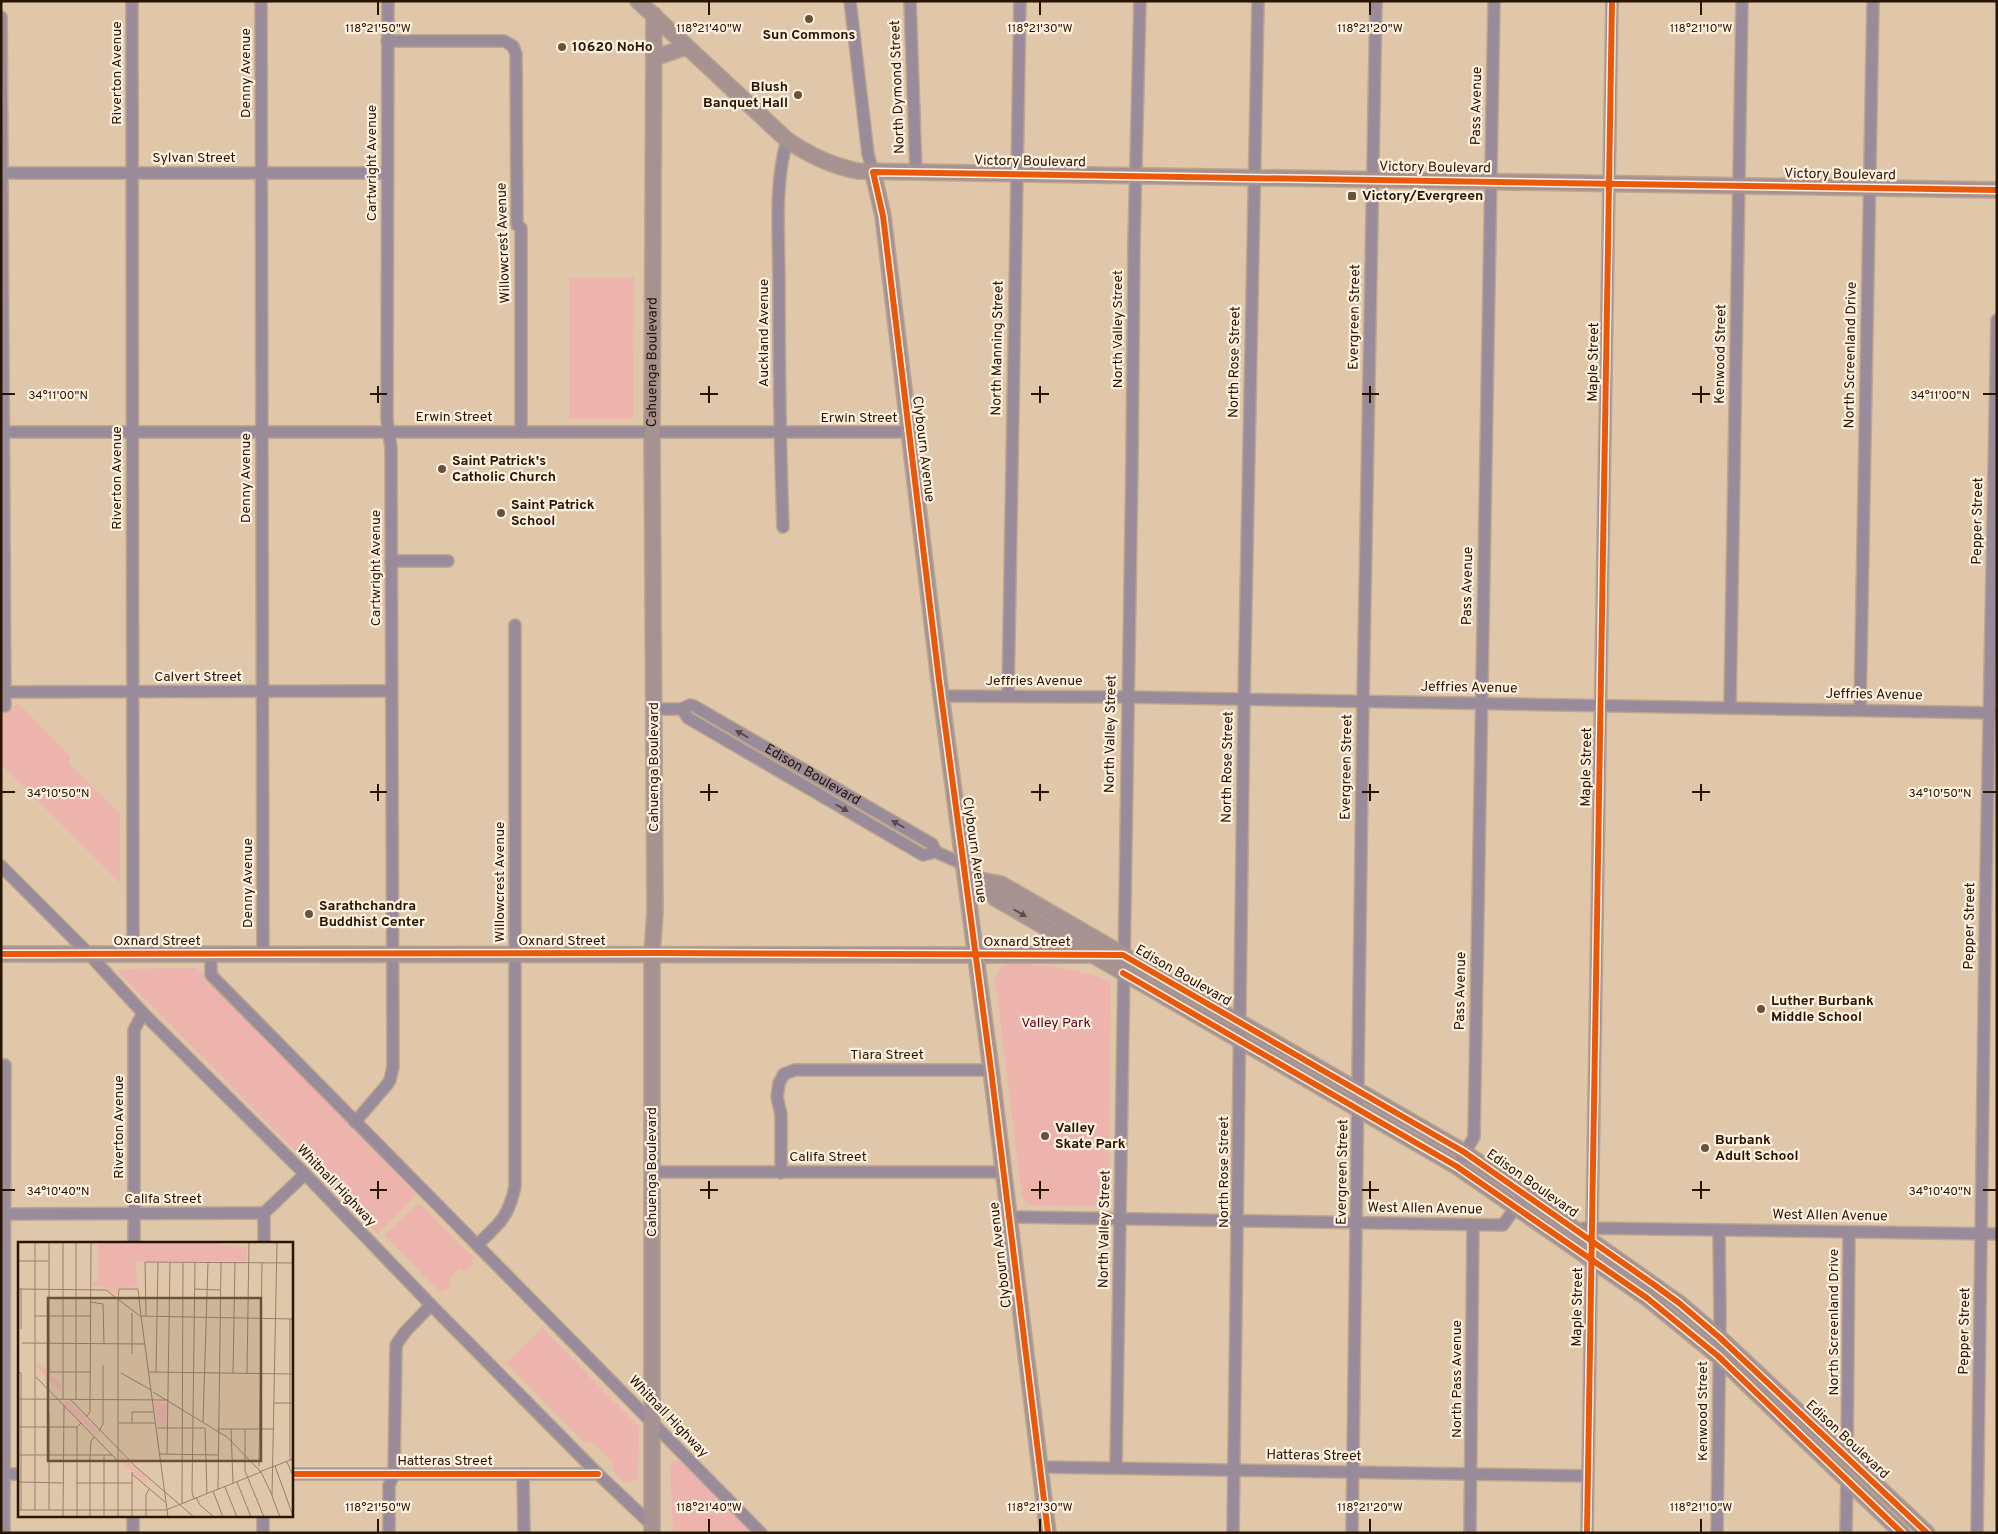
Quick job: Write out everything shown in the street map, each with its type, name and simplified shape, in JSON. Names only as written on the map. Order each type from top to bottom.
[{"type":"main road","name":"Victory Boulevard","points":[[638,1],[654,8],[686,47],[787,140],[809,155],[844,169],[873,172],[1997,190]]},
{"type":"main road","name":"Cahuenga Boulevard","points":[[652,1529],[652,953],[656,912],[652,432],[654,8]]},
{"type":"main road","points":[[654,58],[686,47]]},
{"type":"main road","name":"Clybourn Avenue","points":[[873,172],[882,210],[941,696],[1048,1533]]},
{"type":"main road","name":"Edison Boulevard","points":[[985,881],[1001,884],[1359,1090],[1464,1152],[1573,1228],[1591,1234],[1719,1337],[1927,1533]]},
{"type":"main road","name":"Edison Boulevard","points":[[985,881],[995,898],[1456,1166],[1592,1260],[1677,1321],[1718,1356],[1902,1533]]},
{"type":"main road","name":"Oxnard Street","points":[[1,954],[652,953],[1123,955]]},
{"type":"street","name":"Riverton Avenue","points":[[132,1],[131,692],[133,954]]},
{"type":"street","name":"Denny Avenue","points":[[261,1],[263,954]]},
{"type":"street","name":"Cartwright Avenue","points":[[356,1122],[386,1086],[390,1080],[393,1067],[390,433],[387,420],[388,1]]},
{"type":"street","name":"Clybourn Avenue","points":[[850,1],[868,154],[873,172]]},
{"type":"street","name":"North Dymond Street","points":[[910,1],[916,172]]},
{"type":"street","name":"North Manning Street","points":[[1008,696],[1020,1]]},
{"type":"street","name":"North Valley Street","points":[[1116,1467],[1134,242],[1140,1]]},
{"type":"street","name":"North Rose Street","points":[[1233,1533],[1244,699],[1258,1]]},
{"type":"street","name":"Evergreen Street","points":[[1352,1533],[1363,701],[1376,1]]},
{"type":"street","name":"Pass Avenue","points":[[1456,1166],[1474,1137],[1480,703],[1494,1]]},
{"type":"street","name":"Maple Street","points":[[1587,1533],[1612,1]]},
{"type":"street","name":"Kenwood Street","points":[[1730,707],[1742,1]]},
{"type":"street","name":"North Screenland Drive","points":[[1860,710],[1873,1]]},
{"type":"street","points":[[1,17],[5,706]]},
{"type":"street","name":"Willowcrest Avenue","points":[[387,41],[504,41],[513,46],[516,54],[517,224],[521,228],[521,432]]},
{"type":"street","name":"Auckland Avenue","points":[[782,527],[779,211],[782,159],[787,140]]},
{"type":"street","name":"Sylvan Street","points":[[2,173],[387,172]]},
{"type":"street","name":"Pepper Street","points":[[1977,1533],[1986,832],[1993,713],[1997,320]]},
{"type":"street","name":"Erwin Street","points":[[3,432],[908,432]]},
{"type":"street","points":[[391,562],[448,561]]},
{"type":"street","name":"Willowcrest Avenue","points":[[477,1245],[504,1220],[511,1206],[515,1186],[515,625]]},
{"type":"street","name":"Calvert Street","points":[[5,692],[391,691]]},
{"type":"street","name":"Jeffries Avenue","points":[[941,696],[1127,697],[1993,713]]},
{"type":"street","name":"Edison Boulevard","points":[[654,710],[682,710],[688,718],[923,855],[936,852],[963,864],[985,881]]},
{"type":"street","name":"Whitnall Highway","points":[[1,866],[88,953],[143,1013],[305,1174],[652,1529]]},
{"type":"street","name":"Whitnall Highway","points":[[211,954],[211,975],[761,1533]]},
{"type":"street","name":"Riverton Avenue","points":[[134,1242],[134,1030],[143,1013]]},
{"type":"street","points":[[4,1533],[2,1474],[5,1065]]},
{"type":"street","name":"Tiara Street","points":[[781,1173],[781,1114],[777,1097],[779,1083],[784,1074],[795,1070],[990,1070]]},
{"type":"street","name":"Califa Street","points":[[653,1172],[1003,1172]]},
{"type":"street","points":[[264,1242],[264,1213],[305,1174]]},
{"type":"street","name":"West Allen Avenue","points":[[1009,1217],[1503,1226],[1524,1195]]},
{"type":"street","name":"Califa Street","points":[[3,1214],[264,1213]]},
{"type":"street","name":"North Pass Avenue","points":[[1470,1533],[1473,1225]]},
{"type":"street","name":"Kenwood Street","points":[[1717,1533],[1718,1230]]},
{"type":"street","name":"West Allen Avenue","points":[[1591,1234],[1718,1230],[1997,1234]]},
{"type":"street","name":"North Screenland Drive","points":[[1846,1533],[1849,1232]]},
{"type":"street","points":[[389,1533],[389,1485],[394,1474],[396,1345],[405,1332],[431,1305]]},
{"type":"street","name":"Hatteras Street","points":[[1039,1467],[1588,1476]]},
{"type":"street","points":[[2,1474],[18,1474]]},
{"type":"street","name":"Hatteras Street","points":[[292,1474],[598,1474]]},
{"type":"street","points":[[524,1474],[524,1533]]},
{"type":"street","points":[[133,1516],[133,1533]]},
{"type":"street","points":[[263,1516],[263,1533]]},
{"type":"green space","points":[[569,277],[634,277],[633,419],[569,419]]},
{"type":"green space","points":[[18,703],[70,756],[69,764],[120,814],[120,883],[1,764],[1,710],[10,710]]},
{"type":"green space","name":"Valley Park","points":[[1011,963],[1062,968],[1086,973],[1111,982],[1108,1201],[1105,1206],[1029,1205],[1022,1197],[995,977],[1001,966]]},
{"type":"green space","points":[[197,968],[417,1195],[378,1234],[120,974],[119,969]]},
{"type":"green space","points":[[419,1203],[472,1256],[473,1263],[471,1266],[466,1271],[459,1269],[450,1278],[450,1287],[443,1292],[438,1290],[384,1235]]},
{"type":"green space","points":[[542,1328],[639,1427],[638,1480],[625,1483],[611,1469],[615,1464],[591,1441],[586,1444],[506,1363]]},
{"type":"green space","points":[[678,1460],[686,1464],[754,1533],[673,1533],[670,1463]]},
{"type":"cycle path","points":[[1587,1533],[1612,1]]},
{"type":"cycle path","points":[[1048,1533],[991,1070],[939,680],[883,216],[873,172],[1997,190]]},
{"type":"cycle path","points":[[1,954],[664,953],[1123,955],[1464,1152],[1653,1284],[1719,1337],[1927,1533]]},
{"type":"cycle path","points":[[1123,973],[1456,1166],[1647,1298],[1718,1356],[1902,1533]]},
{"type":"cycle path","points":[[292,1474],[598,1474]]},
{"type":"place","name":"Sun Commons","points":[[809,19]]},
{"type":"place","name":"10620 NoHo","points":[[562,47]]},
{"type":"place","name":"Blush Banquet Hall","points":[[798,95]]},
{"type":"place","name":"Victory/Evergreen","points":[[1352,196]]},
{"type":"place","name":"Saint Patrick's Catholic Church","points":[[442,469]]},
{"type":"place","name":"Saint Patrick School","points":[[501,513]]},
{"type":"place","name":"Sarathchandra Buddhist Center","points":[[309,914]]},
{"type":"place","name":"Luther Burbank Middle School","points":[[1761,1009]]},
{"type":"place","name":"Valley Skate Park","points":[[1045,1136]]},
{"type":"place","name":"Burbank Adult School","points":[[1705,1148]]}]
